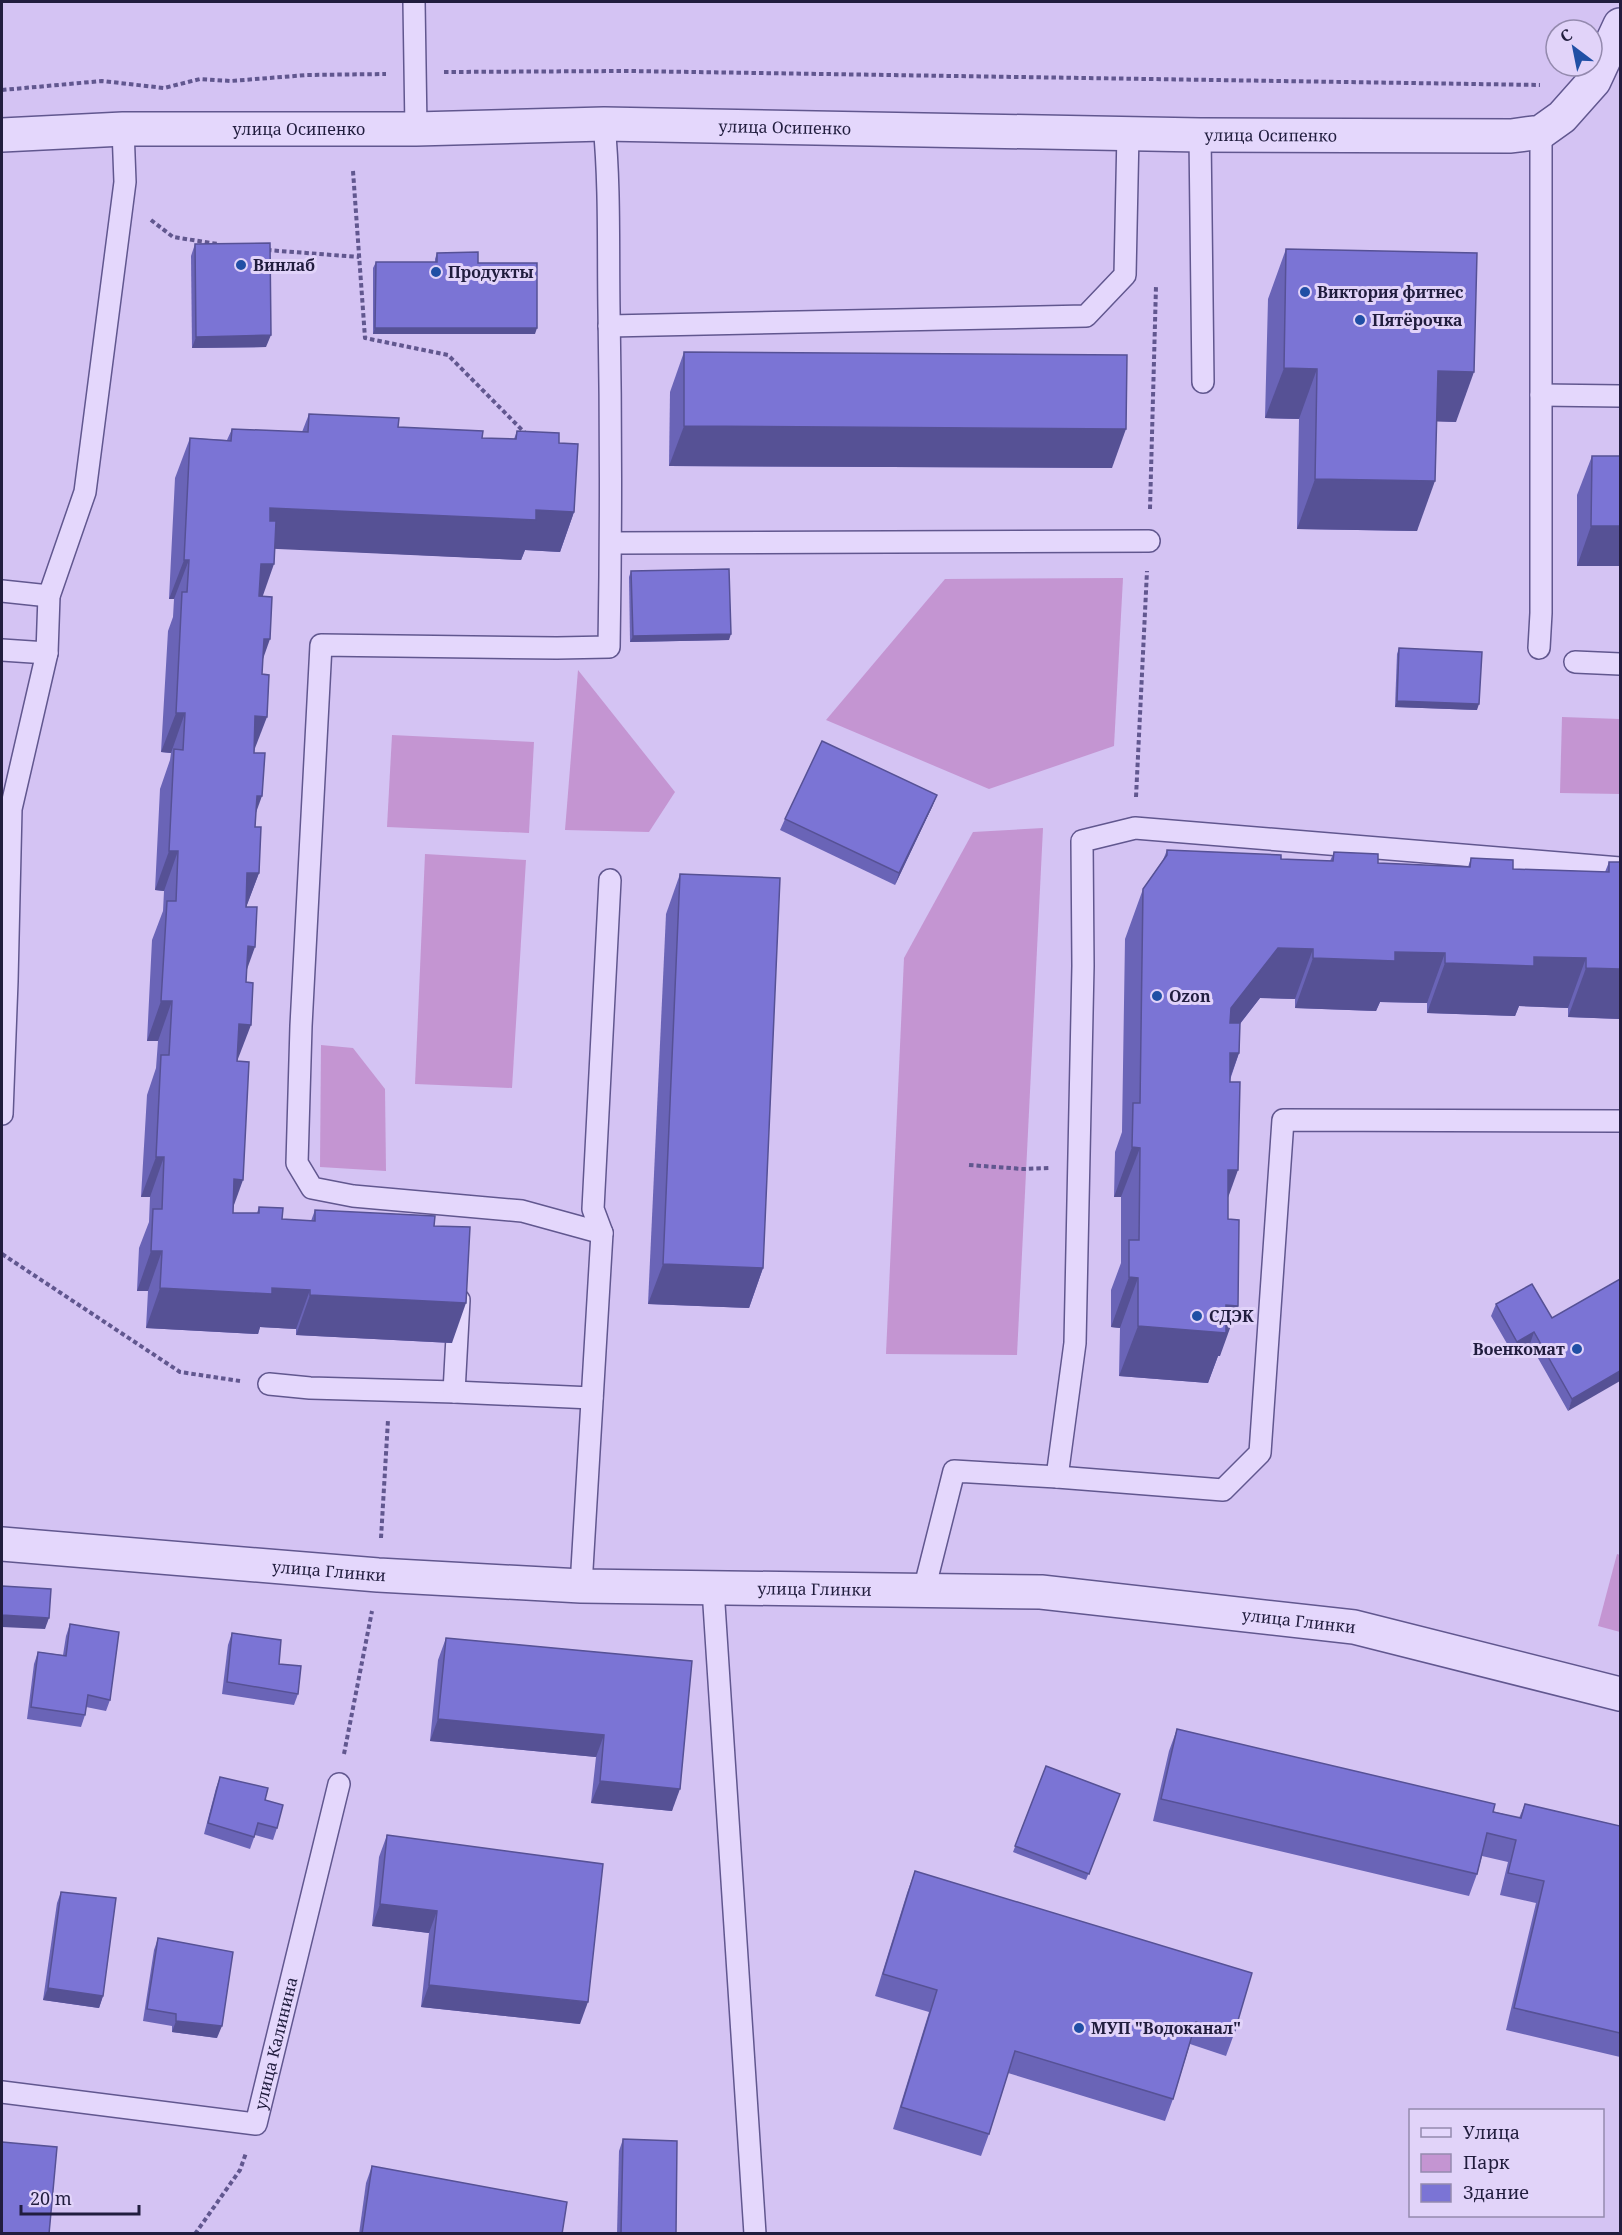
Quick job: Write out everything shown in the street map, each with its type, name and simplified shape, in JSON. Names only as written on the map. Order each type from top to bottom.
[{"type":"street","points":[[1552,125],[1594,81],[1620,25]]},
{"type":"street","name":"улица Осипенко","points":[[2,135],[123,129],[416,129],[604,124],[1200,135],[1511,136],[1552,125]]},
{"type":"street","name":"улица Глинки","points":[[2,1544],[378,1575],[581,1586],[1041,1592],[1354,1627],[1620,1694]]},
{"type":"lane","points":[[414,2],[416,129]]},
{"type":"lane","points":[[602,1233],[522,1211],[353,1196],[312,1188],[297,1163],[301,1026],[321,645],[609,647],[611,543],[609,326],[607,154],[604,124]]},
{"type":"lane","points":[[1539,648],[1541,395],[1552,125]]},
{"type":"lane","points":[[2,1114],[6,809],[47,653],[49,596],[85,492],[125,182],[123,129]]},
{"type":"lane","points":[[609,326],[1086,316],[1125,275],[1128,133]]},
{"type":"lane","points":[[1200,135],[1203,382]]},
{"type":"lane","points":[[1541,395],[1620,396]]},
{"type":"lane","points":[[611,543],[1149,541]]},
{"type":"lane","points":[[2,591],[49,596]]},
{"type":"lane","points":[[2,650],[47,653]]},
{"type":"lane","points":[[1575,662],[1620,664]]},
{"type":"lane","points":[[1057,1477],[1075,1343],[1083,966],[1082,841],[1135,828],[1620,868]]},
{"type":"lane","points":[[581,1586],[602,1233],[593,1209],[610,880]]},
{"type":"lane","points":[[924,1590],[954,1471],[1223,1490],[1260,1453],[1283,1120],[1620,1121]]},
{"type":"lane","points":[[462,1230],[464,1207]]},
{"type":"lane","points":[[454,1392],[460,1276]]},
{"type":"lane","points":[[269,1384],[310,1389],[592,1398]]},
{"type":"lane","points":[[713,1589],[755,2234]]},
{"type":"lane","name":"улица Калинина","points":[[2,2092],[256,2124],[339,1784]]},
{"type":"path","points":[[2,90],[102,81],[164,88],[200,79],[231,81],[307,75],[628,70],[1533,85],[1594,81]]},
{"type":"path","points":[[353,171],[365,338],[448,355],[527,436]]},
{"type":"path","points":[[123,197],[173,237],[224,245]]},
{"type":"path","points":[[256,249],[359,257]]},
{"type":"path","points":[[1135,828],[1149,541],[1156,278]]},
{"type":"path","points":[[969,1165],[1023,1169],[1078,1168]]},
{"type":"path","points":[[2,1254],[180,1372],[269,1384]]},
{"type":"path","points":[[378,1575],[390,1390]]},
{"type":"path","points":[[339,1784],[372,1609]]},
{"type":"path","points":[[195,2234],[240,2170],[256,2124]]},
{"type":"green space","points":[[1123,578],[1114,746],[989,789],[826,720],[945,579]]},
{"type":"green space","points":[[578,670],[675,792],[649,832],[565,830]]},
{"type":"green space","points":[[1562,717],[1620,719],[1620,794],[1560,793]]},
{"type":"green space","points":[[392,735],[534,742],[529,833],[387,827]]},
{"type":"green space","points":[[1043,828],[1017,1355],[886,1354],[904,958],[973,832]]},
{"type":"green space","points":[[425,854],[526,860],[512,1088],[415,1084]]},
{"type":"green space","points":[[321,1045],[353,1048],[385,1089],[386,1171],[320,1167]]},
{"type":"green space","points":[[1617,1554],[1620,1555],[1620,1632],[1598,1626]]},
{"type":"building","points":[[270,243],[271,335],[196,337],[195,244]]},
{"type":"building","points":[[1286,249],[1477,253],[1474,372],[1438,371],[1435,481],[1315,479],[1317,369],[1284,368]]},
{"type":"building","points":[[478,252],[478,263],[537,263],[537,328],[375,328],[376,262],[437,262],[437,253]]},
{"type":"building","points":[[684,352],[1127,355],[1126,429],[684,426]]},
{"type":"building","points":[[309,414],[399,418],[398,427],[483,431],[482,438],[516,439],[517,431],[559,433],[559,443],[578,444],[574,512],[536,510],[536,520],[270,508],[270,521],[276,521],[274,564],[261,564],[259,596],[272,597],[270,639],[264,639],[262,674],[269,675],[267,717],[255,716],[254,753],[265,753],[262,796],[257,796],[255,827],[261,827],[259,873],[247,873],[246,907],[257,907],[255,947],[248,946],[246,982],[253,983],[251,1025],[239,1024],[237,1061],[249,1062],[243,1180],[234,1179],[233,1213],[259,1213],[259,1207],[283,1208],[282,1219],[315,1221],[315,1210],[435,1216],[434,1226],[470,1227],[466,1303],[310,1295],[310,1290],[272,1288],[272,1294],[160,1288],[162,1251],[151,1251],[153,1209],[162,1209],[164,1157],[156,1157],[161,1055],[169,1055],[172,1001],[161,1001],[167,901],[176,901],[178,851],[169,851],[174,749],[183,750],[185,713],[176,713],[182,592],[187,592],[189,560],[184,560],[190,438],[231,441],[232,429],[308,432]]},
{"type":"building","points":[[1592,456],[1620,456],[1620,526],[1591,526]]},
{"type":"building","points":[[729,569],[731,634],[633,636],[631,571]]},
{"type":"building","points":[[1399,648],[1482,652],[1479,704],[1397,701]]},
{"type":"building","points":[[822,741],[937,795],[899,873],[785,819]]},
{"type":"building","points":[[1167,850],[1281,855],[1281,859],[1333,861],[1334,852],[1378,854],[1378,863],[1470,867],[1471,858],[1513,860],[1513,869],[1609,872],[1609,862],[1620,862],[1620,969],[1586,968],[1586,958],[1534,957],[1534,966],[1445,963],[1445,953],[1395,952],[1395,961],[1313,958],[1313,949],[1278,948],[1231,1008],[1230,1023],[1240,1023],[1239,1053],[1230,1053],[1230,1082],[1240,1082],[1238,1170],[1228,1170],[1228,1219],[1239,1220],[1238,1306],[1226,1305],[1226,1333],[1138,1326],[1138,1278],[1129,1277],[1129,1240],[1139,1240],[1140,1148],[1132,1147],[1133,1103],[1140,1103],[1143,889],[1167,855]]},
{"type":"building","points":[[680,874],[780,878],[763,1268],[663,1264]]},
{"type":"building","name":"Военкомат","points":[[1620,1279],[1620,1371],[1572,1399],[1534,1332],[1517,1342],[1496,1304],[1532,1284],[1552,1318]]},
{"type":"building","points":[[2,1586],[51,1589],[49,1618],[2,1615]]},
{"type":"building","points":[[70,1624],[119,1632],[110,1700],[88,1695],[85,1715],[31,1707],[38,1652],[66,1656]]},
{"type":"building","points":[[232,1633],[281,1640],[279,1664],[301,1666],[298,1694],[227,1682]]},
{"type":"building","points":[[446,1638],[692,1661],[680,1789],[600,1781],[604,1735],[438,1719]]},
{"type":"building","points":[[1177,1729],[1495,1804],[1493,1812],[1521,1818],[1525,1804],[1620,1826],[1620,2033],[1514,2008],[1544,1881],[1508,1873],[1516,1840],[1487,1833],[1477,1874],[1161,1799]]},
{"type":"building","points":[[1046,1766],[1120,1794],[1089,1874],[1015,1846]]},
{"type":"building","points":[[220,1777],[268,1788],[265,1800],[283,1805],[277,1828],[258,1823],[254,1837],[208,1823]]},
{"type":"building","points":[[387,1835],[603,1864],[588,2002],[429,1985],[437,1911],[380,1904]]},
{"type":"building","name":"МУП \"Водоканал\"","points":[[915,1871],[1252,1973],[1234,2034],[1196,2022],[1173,2099],[1015,2051],[989,2134],[901,2107],[937,1990],[883,1974]]},
{"type":"building","points":[[61,1892],[116,1898],[103,1996],[48,1988]]},
{"type":"building","points":[[158,1938],[233,1952],[222,2026],[176,2021],[176,2014],[147,2009]]},
{"type":"building","points":[[623,2139],[677,2141],[676,2234],[621,2234]]},
{"type":"building","points":[[2,2142],[57,2147],[49,2234],[2,2234]]},
{"type":"building","points":[[372,2166],[567,2202],[562,2234],[362,2234]]},
{"type":"place","name":"Винлаб","points":[[241,265]]},
{"type":"place","name":"Продукты","points":[[436,272]]},
{"type":"place","name":"Виктория фитнес","points":[[1305,292]]},
{"type":"place","name":"Пятёрочка","points":[[1360,320]]},
{"type":"place","name":"Ozon","points":[[1157,996]]},
{"type":"place","name":"СДЭК","points":[[1197,1316]]},
{"type":"place","name":"Военкомат","points":[[1577,1349]]},
{"type":"place","name":"МУП \"Водоканал\"","points":[[1079,2028]]}]
